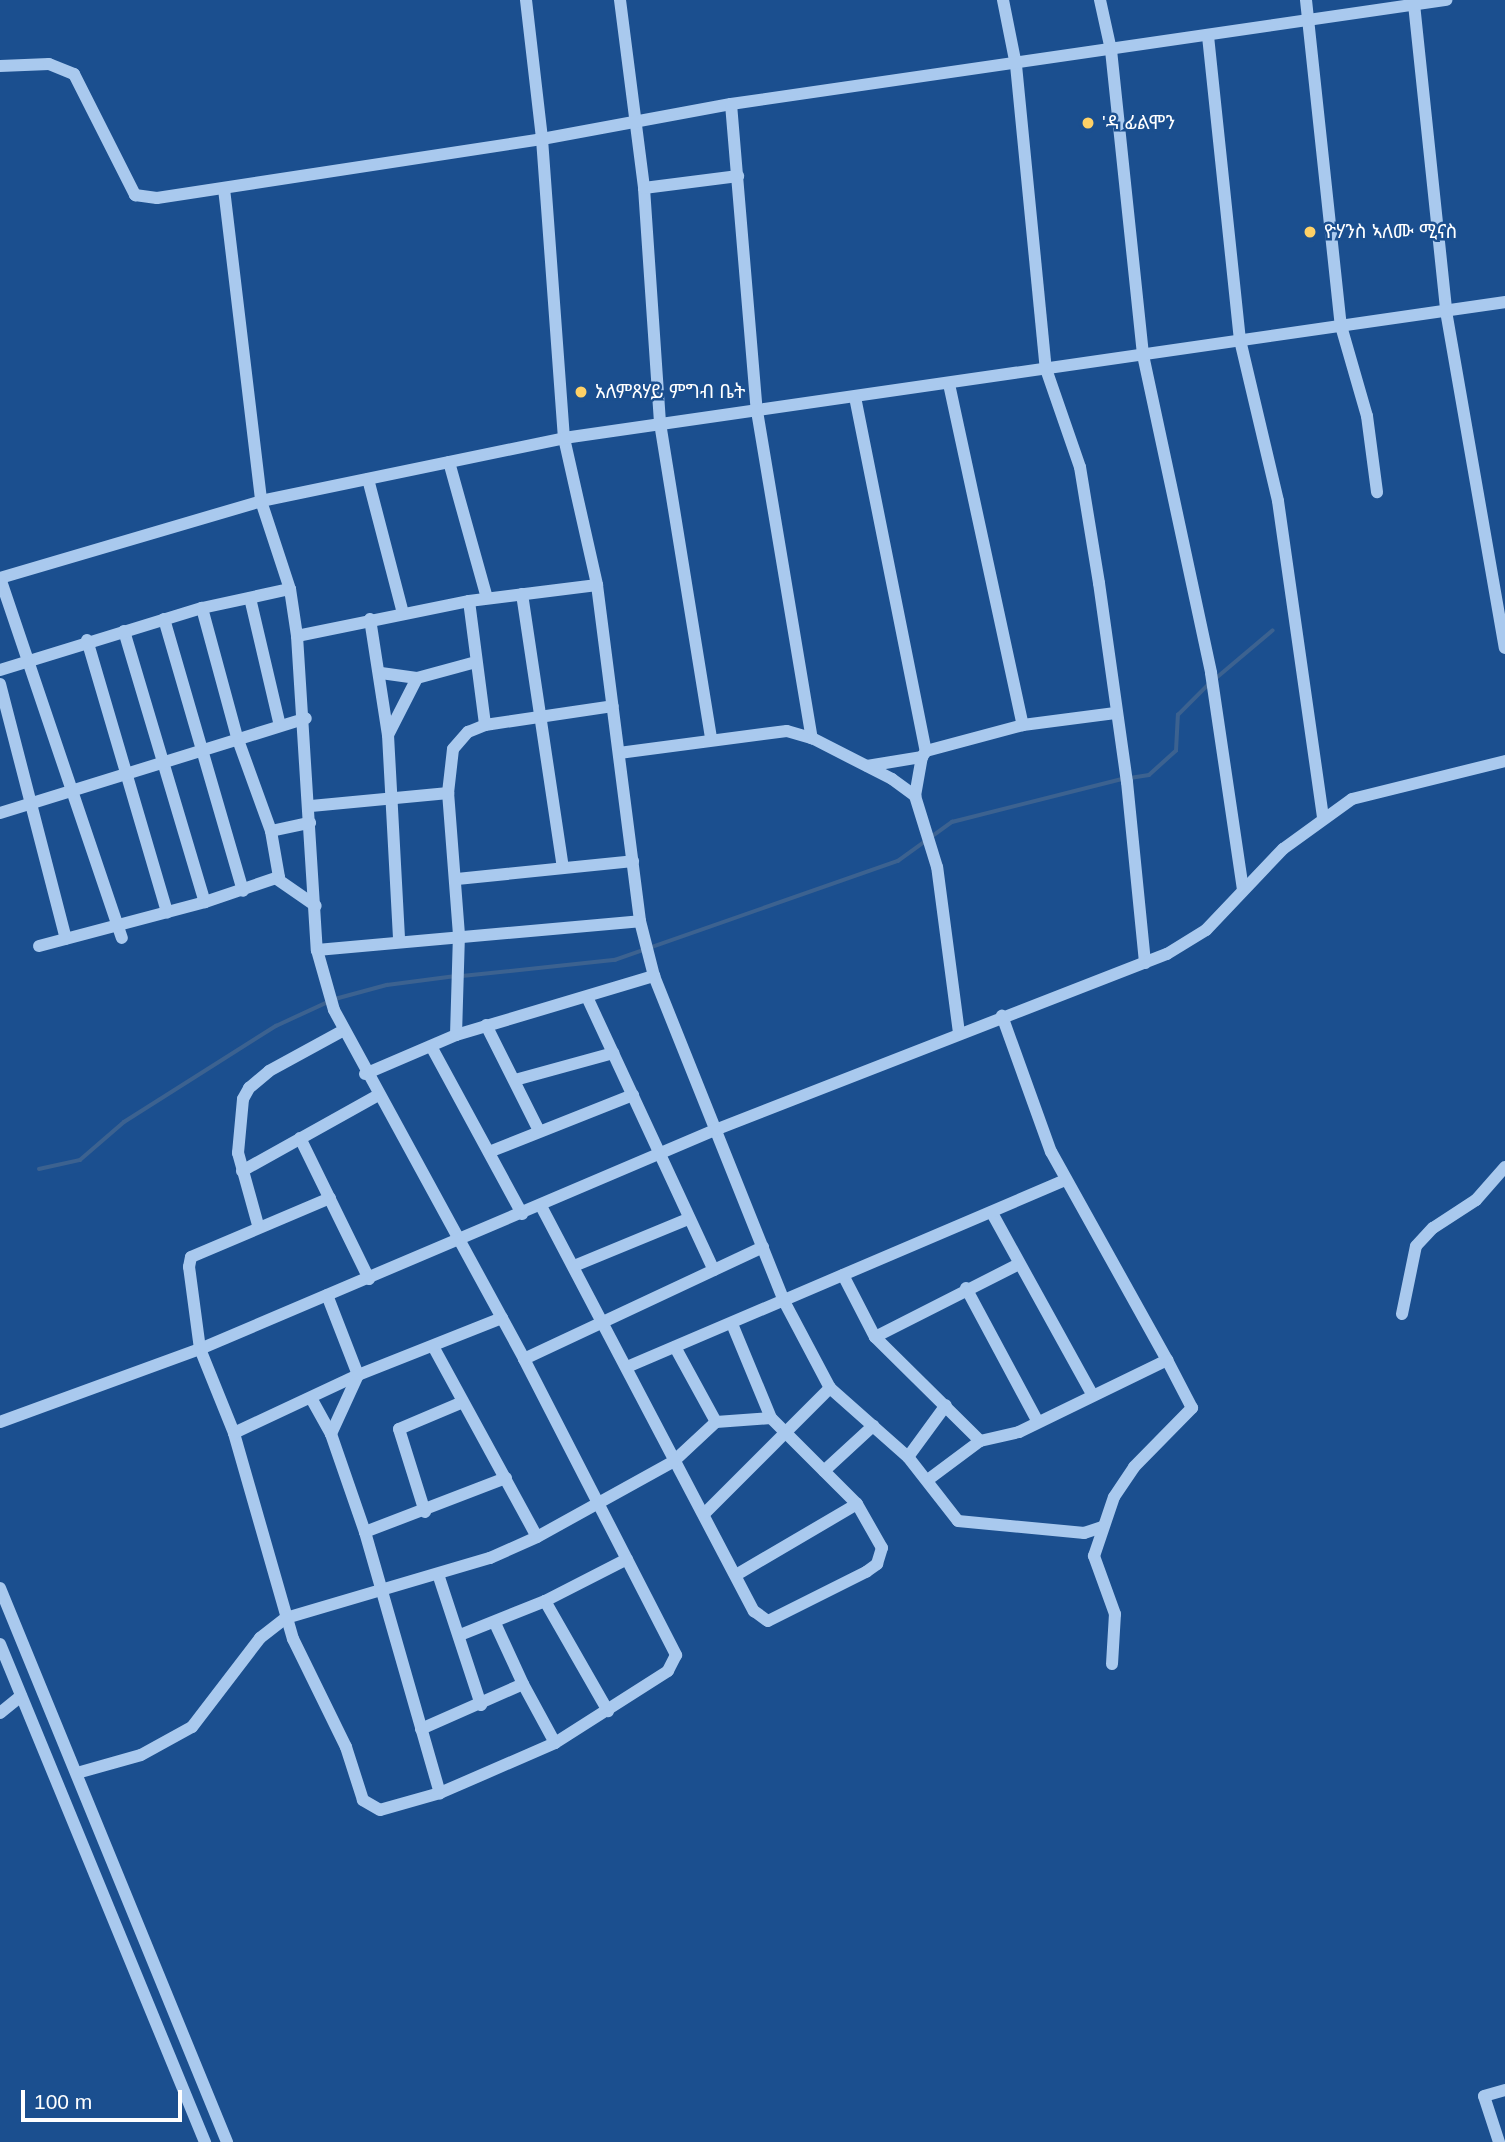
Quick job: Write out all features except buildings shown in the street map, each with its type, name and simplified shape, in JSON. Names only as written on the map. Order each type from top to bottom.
[{"type":"street","points":[[526,0],[542,139],[564,438],[597,585],[640,921],[654,976],[785,1303],[830,1388],[908,1457],[929,1479],[958,1521],[1084,1533],[1103,1527]]},
{"type":"street","points":[[620,0],[644,188],[660,423],[711,738]]},
{"type":"street","points":[[1003,0],[1016,65],[1046,369],[1080,467],[1127,782],[1144,963]]},
{"type":"street","points":[[1100,0],[1111,50],[1143,355],[1211,673],[1243,890]]},
{"type":"street","points":[[1306,0],[1341,326],[1367,416],[1377,492]]},
{"type":"street","points":[[0,66],[48,64],[74,74],[135,195],[157,198],[542,139],[731,104],[1016,65],[1446,0]]},
{"type":"street","points":[[1414,4],[1446,311],[1505,648]]},
{"type":"street","points":[[1208,36],[1240,340],[1278,501],[1323,817]]},
{"type":"street","points":[[731,104],[757,411],[812,738]]},
{"type":"street","points":[[644,188],[738,176]]},
{"type":"street","points":[[224,189],[261,501],[290,589],[297,636],[306,718],[317,950],[334,1010],[365,1074],[524,1359],[676,1655],[668,1671],[555,1743],[440,1793],[380,1810],[363,1800],[346,1747],[309,1677],[286,1618],[234,1433],[200,1349],[189,1261],[258,1225],[330,1198]]},
{"type":"street","points":[[122,938],[0,578],[261,501],[564,438],[1505,302]]},
{"type":"street","points":[[949,384],[1023,725]]},
{"type":"street","points":[[855,397],[924,754],[915,796],[937,867],[959,1033]]},
{"type":"street","points":[[449,462],[488,598]]},
{"type":"street","points":[[368,479],[403,613]]},
{"type":"street","points":[[297,636],[370,619],[469,601],[597,585]]},
{"type":"street","points":[[0,670],[88,640],[202,608],[290,589]]},
{"type":"street","points":[[522,594],[563,867]]},
{"type":"street","points":[[250,598],[280,726]]},
{"type":"street","points":[[469,601],[485,725]]},
{"type":"street","points":[[202,608],[237,737],[271,831],[277,878],[316,906]]},
{"type":"street","points":[[164,619],[243,891]]},
{"type":"street","points":[[370,619],[381,673],[388,735],[399,941]]},
{"type":"street","points":[[124,631],[205,902]]},
{"type":"street","points":[[88,640],[123,774],[167,912]]},
{"type":"street","points":[[381,673],[417,678],[476,662]]},
{"type":"street","points":[[388,735],[417,678]]},
{"type":"street","points":[[0,684],[66,939]]},
{"type":"street","points":[[456,1035],[459,936],[457,879],[448,793],[453,748],[468,732],[485,725],[613,706]]},
{"type":"street","points":[[866,766],[924,754],[1023,725],[1115,713]]},
{"type":"street","points":[[0,813],[237,737],[306,718]]},
{"type":"street","points":[[619,753],[711,738],[787,731],[812,738],[915,796]]},
{"type":"street","points":[[0,1422],[200,1349],[460,1242],[715,1130],[1002,1016],[1144,963],[1206,930],[1243,890],[1323,817],[1361,794],[1505,761]]},
{"type":"street","points":[[311,806],[391,796],[448,793]]},
{"type":"street","points":[[271,831],[310,823]]},
{"type":"street","points":[[457,879],[632,861]]},
{"type":"street","points":[[39,946],[205,902],[277,878]]},
{"type":"street","points":[[317,950],[640,921]]},
{"type":"street","points":[[365,1074],[432,1048],[456,1035],[654,976]]},
{"type":"street","points":[[587,998],[714,1270]]},
{"type":"street","points":[[1002,1016],[1051,1152],[1192,1408],[1134,1467],[1103,1527],[1094,1561],[1115,1614],[1112,1664]]},
{"type":"street","points":[[486,1025],[539,1131]]},
{"type":"street","points":[[258,1225],[242,1171],[239,1111],[249,1088],[342,1031]]},
{"type":"street","points":[[432,1048],[522,1214]]},
{"type":"street","points":[[515,1080],[613,1054]]},
{"type":"street","points":[[489,1152],[633,1095]]},
{"type":"street","points":[[242,1171],[377,1096]]},
{"type":"street","points":[[300,1138],[369,1279]]},
{"type":"street","points":[[1402,1314],[1416,1246],[1433,1228],[1476,1200],[1505,1167]]},
{"type":"street","points":[[627,1367],[785,1303],[843,1275],[1066,1180]]},
{"type":"street","points":[[541,1206],[603,1319],[674,1461],[705,1513],[754,1611],[768,1621],[866,1572],[877,1564],[882,1548],[857,1504],[784,1434],[771,1418],[732,1324]]},
{"type":"street","points":[[992,1213],[1091,1394]]},
{"type":"street","points":[[574,1266],[688,1219]]},
{"type":"street","points":[[524,1359],[603,1319],[763,1247]]},
{"type":"street","points":[[875,1337],[967,1288],[1019,1264]]},
{"type":"street","points":[[843,1275],[875,1337],[980,1441]]},
{"type":"street","points":[[967,1288],[1038,1422]]},
{"type":"street","points":[[327,1296],[358,1375],[331,1434]]},
{"type":"street","points":[[234,1433],[358,1375],[434,1348],[502,1318]]},
{"type":"street","points":[[675,1347],[716,1422]]},
{"type":"street","points":[[434,1348],[537,1537]]},
{"type":"street","points":[[929,1479],[980,1441],[1018,1432],[1091,1394],[1167,1360]]},
{"type":"street","points":[[705,1513],[830,1388]]},
{"type":"street","points":[[311,1398],[331,1434],[365,1532],[440,1793]]},
{"type":"street","points":[[425,1512],[399,1429],[463,1402]]},
{"type":"street","points":[[908,1457],[946,1405]]},
{"type":"street","points":[[77,1773],[141,1755],[192,1727],[260,1637],[286,1618],[381,1588],[438,1574],[537,1537],[674,1461],[716,1422],[771,1418]]},
{"type":"street","points":[[824,1471],[873,1426]]},
{"type":"street","points":[[365,1532],[425,1512],[506,1478]]},
{"type":"street","points":[[736,1575],[857,1504]]},
{"type":"street","points":[[460,1635],[545,1601],[626,1559]]},
{"type":"street","points":[[438,1574],[481,1705]]},
{"type":"street","points":[[0,1588],[227,2142]]},
{"type":"street","points":[[545,1601],[608,1711]]},
{"type":"street","points":[[495,1623],[523,1684],[555,1743]]},
{"type":"street","points":[[0,1644],[205,2142]]},
{"type":"street","points":[[421,1729],[481,1705],[523,1684]]},
{"type":"street","points":[[0,1713],[22,1696]]},
{"type":"street","points":[[1499,2142],[1483,2096],[1505,2090]]},
{"type":"waterway","points":[[1215,679],[1272,631]]},
{"type":"waterway","points":[[1130,778],[1149,775],[1176,751],[1178,715],[1209,684]]},
{"type":"waterway","points":[[462,976],[615,960],[898,861],[952,822],[1122,779]]},
{"type":"waterway","points":[[335,999],[387,985],[455,976]]},
{"type":"waterway","points":[[39,1169],[80,1160],[124,1122],[276,1026],[328,1002]]},
{"type":"place","name":"'ዳ ፊልሞን","points":[[1088,123]]},
{"type":"place","name":"ዮሃንስ ኣለሙ ሚናስ","points":[[1310,232]]},
{"type":"place","name":"አለምጸሃይ ምግብ ቤት","points":[[581,392]]}]
